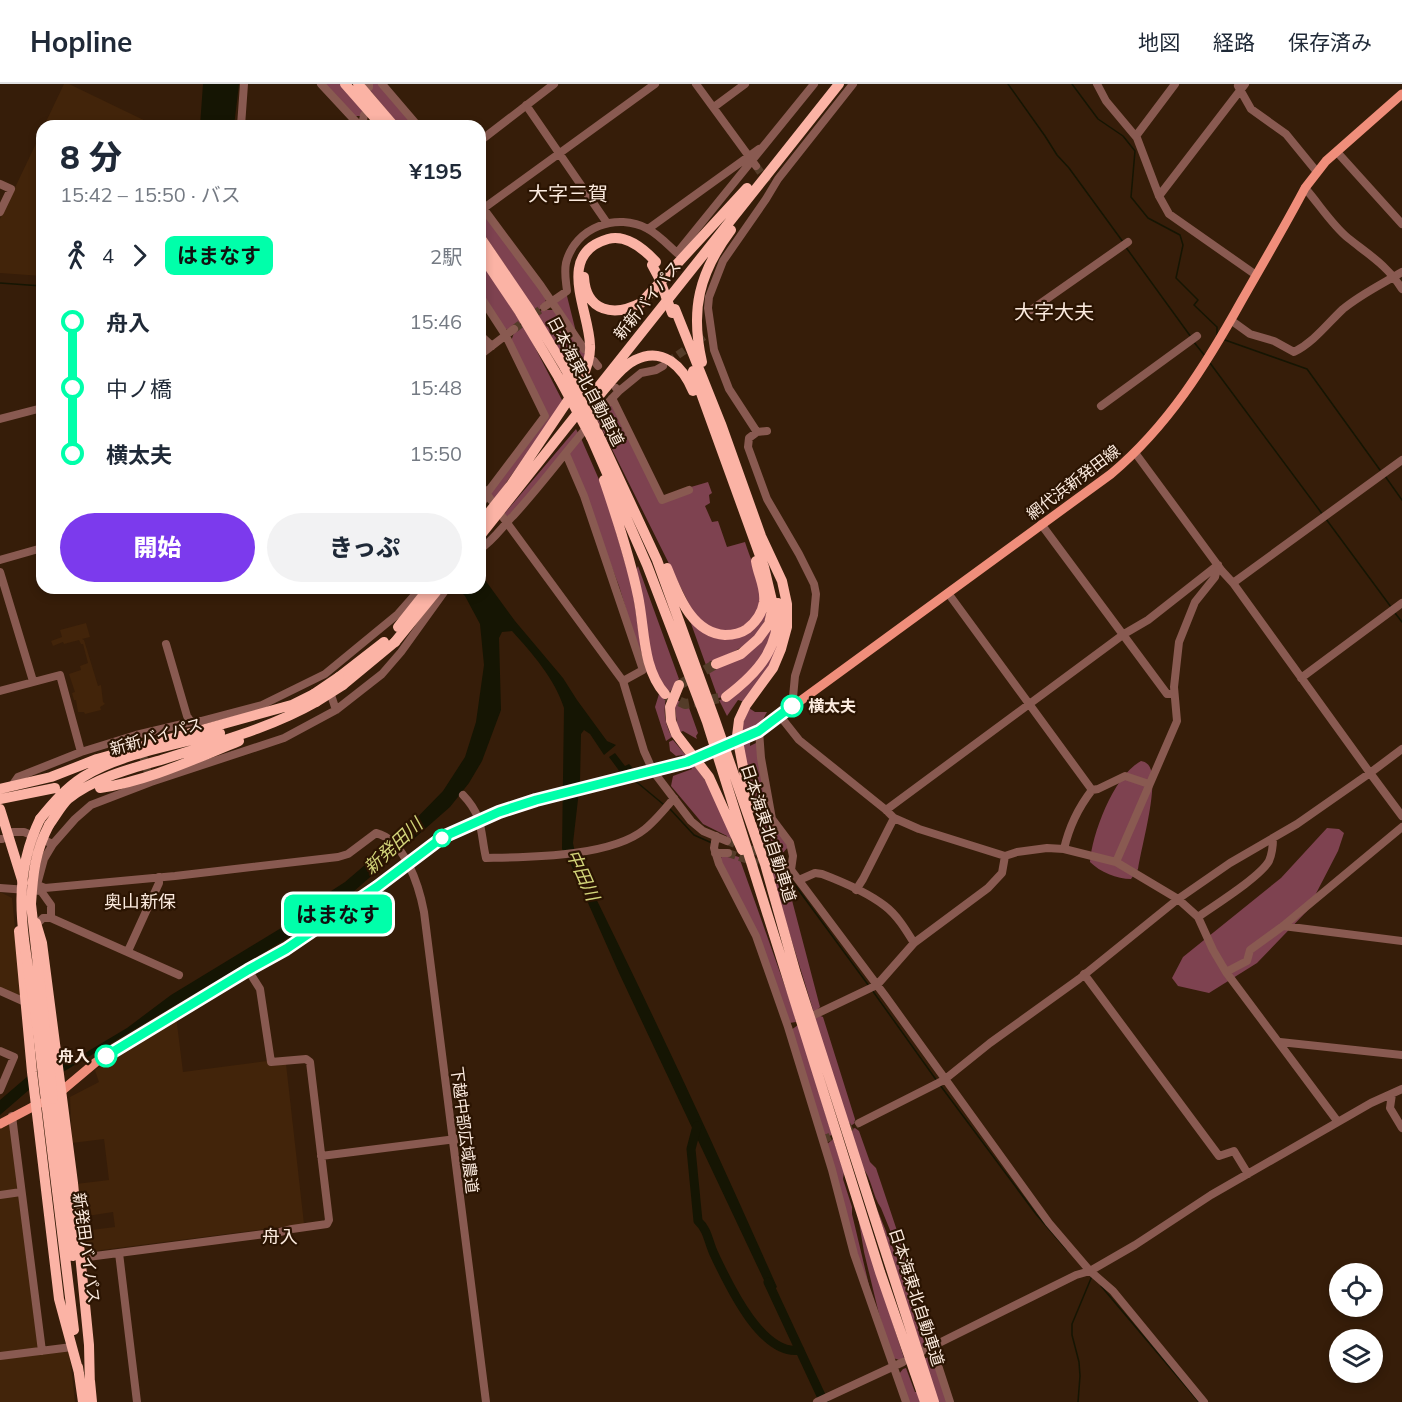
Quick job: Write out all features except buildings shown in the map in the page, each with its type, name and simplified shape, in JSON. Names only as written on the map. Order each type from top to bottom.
[{"type":"highway","points":[[345,84],[377,120]]},
{"type":"highway","points":[[358,84],[389,120]]},
{"type":"highway","name":"新新バイパス","points":[[486,527],[515,485],[830,84]]},
{"type":"highway","name":"新新バイパス","points":[[486,517],[515,485],[839,84]]},
{"type":"highway","points":[[717,426],[696,338],[696,313],[700,290],[708,266],[725,237],[785,151]]},
{"type":"highway","points":[[654,264],[632,247],[620,243],[610,244],[598,249],[589,257],[583,271],[584,285],[591,298],[600,307],[614,312],[628,310],[641,303],[747,188]]},
{"type":"highway","points":[[515,485],[581,381],[588,363],[591,347],[578,287],[578,270],[584,254],[596,244],[610,239],[621,239],[634,243],[647,252],[674,311],[775,584],[778,606],[777,625],[772,646],[763,663],[750,679],[726,698]]},
{"type":"highway","name":"日本海東北自動車道","points":[[486,246],[565,368],[639,546],[707,722],[880,1272],[926,1402]]},
{"type":"highway","name":"日本海東北自動車道","points":[[486,262],[519,311],[581,420],[592,436],[607,450],[657,560],[765,864],[796,974],[934,1402]]},
{"type":"highway","points":[[515,485],[533,475],[600,394],[635,360],[650,356],[663,356],[678,366],[689,380],[698,403],[717,426]]},
{"type":"highway","points":[[592,436],[625,544],[638,597],[648,659],[656,683],[665,694]]},
{"type":"highway","points":[[607,450],[687,610],[707,630],[722,635],[735,634],[756,622],[762,610],[764,596],[756,537]]},
{"type":"highway","points":[[716,664],[741,654],[758,639],[769,624],[773,604],[756,537]]},
{"type":"highway","points":[[756,537],[782,581],[787,604],[786,627],[781,650],[773,668],[746,705],[739,720],[737,736],[765,864]]},
{"type":"highway","name":"新新バイパス","points":[[393,639],[419,594]]},
{"type":"highway","name":"新新バイパス","points":[[50,1099],[25,949],[21,902],[23,869],[29,842],[45,822],[59,796],[84,776],[120,760],[223,732],[298,707],[315,698],[341,681],[393,639],[433,594]]},
{"type":"highway","points":[[679,685],[670,707],[671,721],[676,734],[709,777],[721,801],[741,848],[780,958]]},
{"type":"highway","points":[[100,788],[122,785],[167,770],[280,724],[298,707]]},
{"type":"highway","points":[[5,788],[51,777],[97,759],[166,739],[298,707]]},
{"type":"highway","points":[[0,799],[55,788]]},
{"type":"highway","points":[[0,809],[21,888],[20,948],[35,1092],[50,1099],[73,1183],[89,1345],[90,1389]]},
{"type":"highway","points":[[1,837],[42,943],[59,1076],[50,1099],[59,1299],[79,1372]]},
{"type":"highway","name":"新発田バイパス","points":[[50,1099],[83,1402]]},
{"type":"highway","name":"新発田バイパス","points":[[60,1194],[92,1402]]},
{"type":"main road","name":"網代浜新発田線","points":[[755,733],[1136,454],[1186,392],[1232,321],[1305,188],[1337,152],[1402,94]]},
{"type":"main road","points":[[0,1124],[50,1099],[96,1062],[295,944],[405,860],[443,837],[499,812],[687,762]]},
{"type":"street","points":[[241,120],[244,84]]},
{"type":"street","points":[[321,84],[355,120]]},
{"type":"street","points":[[382,84],[413,120]]},
{"type":"street","points":[[486,136],[554,84]]},
{"type":"street","points":[[486,203],[654,84]]},
{"type":"street","points":[[696,84],[753,161]]},
{"type":"street","points":[[714,107],[745,84]]},
{"type":"street","points":[[544,307],[567,291],[566,269],[572,248],[581,236],[594,227],[621,221],[634,223],[648,229],[677,253],[814,84]]},
{"type":"street","points":[[757,432],[729,389],[714,350],[709,333],[708,308],[713,284],[723,261],[766,199],[770,186],[854,84]]},
{"type":"street","points":[[1097,84],[1106,101],[1136,136],[1159,196],[1169,214],[1256,275]]},
{"type":"street","points":[[1136,136],[1175,84]]},
{"type":"street","points":[[1159,196],[1241,86],[1251,109],[1286,134],[1317,172]]},
{"type":"street","points":[[526,105],[607,223]]},
{"type":"street","points":[[363,120],[364,115]]},
{"type":"street","points":[[1337,152],[1402,224]]},
{"type":"street","points":[[648,229],[753,161]]},
{"type":"street","points":[[0,183],[11,189],[0,212]]},
{"type":"street","points":[[1305,188],[1346,237],[1398,274],[1402,289]]},
{"type":"street","points":[[486,211],[584,349]]},
{"type":"street","points":[[1031,309],[1128,243]]},
{"type":"street","points":[[1232,321],[1250,334],[1274,341],[1294,352],[1309,343],[1361,295],[1398,274]]},
{"type":"street","points":[[486,305],[506,336],[545,416],[486,500]]},
{"type":"street","points":[[486,350],[514,329]]},
{"type":"street","points":[[1101,406],[1197,336]]},
{"type":"street","points":[[486,340],[492,346]]},
{"type":"street","points":[[486,544],[498,534],[505,519],[538,489],[617,389],[641,373],[663,366]]},
{"type":"street","points":[[612,398],[662,500],[689,490]]},
{"type":"street","points":[[0,419],[36,410]]},
{"type":"street","points":[[767,431],[757,432],[749,438],[748,447],[767,499],[799,554],[814,584],[816,594],[814,615],[795,676],[793,698],[796,703]]},
{"type":"street","points":[[566,454],[584,496],[643,670],[623,681]]},
{"type":"street","points":[[1136,454],[1402,816]]},
{"type":"street","points":[[1233,583],[1402,460]]},
{"type":"street","points":[[486,493],[489,497]]},
{"type":"street","points":[[505,519],[623,681],[644,751],[653,771],[691,821],[703,831],[727,840]]},
{"type":"street","points":[[1041,524],[1167,694],[1174,694]]},
{"type":"street","points":[[0,560],[36,550]]},
{"type":"street","points":[[886,810],[1124,634],[1148,620],[1218,565]]},
{"type":"street","points":[[1116,862],[1177,721],[1178,713],[1174,694],[1179,642],[1195,602],[1215,577],[1218,565]]},
{"type":"street","points":[[0,572],[33,681]]},
{"type":"street","points":[[948,593],[1092,790]]},
{"type":"street","points":[[5,788],[18,777],[81,752],[262,705],[325,674],[403,609],[417,594]]},
{"type":"street","points":[[51,918],[51,905],[38,882],[39,873],[53,844],[91,805],[150,781],[284,738],[336,710],[382,674],[401,652],[443,594]]},
{"type":"street","points":[[1301,678],[1402,603]]},
{"type":"street","points":[[403,609],[416,631]]},
{"type":"street","points":[[166,644],[187,716],[191,722]]},
{"type":"street","points":[[325,674],[336,710]]},
{"type":"street","points":[[0,691],[60,675],[81,752]]},
{"type":"street","points":[[780,716],[799,740],[894,818],[919,829],[1005,856],[1047,848],[1064,849],[1116,862],[1178,899],[1198,917],[1226,972],[1338,1122]]},
{"type":"street","points":[[755,733],[772,819],[790,843],[793,856],[791,870]]},
{"type":"street","points":[[859,1123],[944,1080],[1084,974],[1178,899],[1230,863],[1298,824],[1402,749]]},
{"type":"street","points":[[1064,849],[1068,832],[1081,804],[1092,790],[1125,776],[1149,784]]},
{"type":"street","points":[[464,795],[471,804],[482,828],[486,858],[576,852],[627,840],[644,830],[674,798]]},
{"type":"street","points":[[856,890],[894,818]]},
{"type":"street","points":[[1226,972],[1247,961],[1250,950],[1283,926],[1402,827]]},
{"type":"street","points":[[13,832],[24,832],[53,844]]},
{"type":"street","points":[[0,888],[41,889],[338,857],[348,854],[376,833],[388,839],[405,860]]},
{"type":"street","points":[[716,836],[715,853],[719,864],[756,936],[791,1025],[854,1254],[906,1402]]},
{"type":"street","points":[[1198,917],[1255,876],[1268,863],[1273,849],[1273,838]]},
{"type":"street","points":[[715,853],[728,853]]},
{"type":"street","points":[[814,1015],[877,985],[914,943],[988,888],[1002,873],[1005,856]]},
{"type":"street","points":[[777,859],[799,880],[1049,1223],[1090,1270],[1113,1291],[1204,1402]]},
{"type":"street","name":"下越中部広域農道","points":[[405,860],[415,878],[424,912],[486,1402]]},
{"type":"street","points":[[799,880],[815,873],[834,879],[886,906],[902,924],[914,943]]},
{"type":"street","points":[[129,951],[159,883],[159,877]]},
{"type":"street","points":[[36,925],[43,918],[51,918],[179,975]]},
{"type":"street","points":[[1283,926],[1402,941]]},
{"type":"street","points":[[80,1258],[327,1224],[329,1220],[310,1062],[306,1059],[271,1062],[260,989],[248,970]]},
{"type":"street","points":[[1084,974],[1219,1156],[1234,1151],[1248,1174]]},
{"type":"street","points":[[0,992],[25,1002]]},
{"type":"street","points":[[1280,1042],[1402,1055]]},
{"type":"street","points":[[0,1051],[14,1057],[0,1090]]},
{"type":"street","points":[[923,1351],[1090,1270],[1135,1245],[1211,1195],[1338,1122],[1402,1089]]},
{"type":"street","points":[[1392,1094],[1390,1108],[1402,1128]]},
{"type":"street","points":[[12,1116],[42,1351]]},
{"type":"street","points":[[321,1156],[464,1138]]},
{"type":"street","points":[[0,1195],[21,1192]]},
{"type":"street","points":[[119,1253],[137,1402]]},
{"type":"street","points":[[0,1356],[72,1347]]},
{"type":"street","points":[[932,1347],[950,1402]]},
{"type":"street","points":[[817,1402],[903,1362]]},
{"type":"shaded area","points":[[64,84],[69,84],[144,120],[47,120]]},
{"type":"shaded area","points":[[325,84],[340,84],[364,111],[363,116],[353,116]]},
{"type":"shaded area","points":[[373,84],[380,84],[411,120],[395,120],[369,89]]},
{"type":"shaded area","points":[[36,144],[36,276],[0,273],[0,219]]},
{"type":"shaded area","points":[[486,212],[547,297],[543,307],[536,312],[486,237]]},
{"type":"shaded area","points":[[486,268],[521,323],[513,329],[503,329],[486,302]]},
{"type":"shaded area","points":[[567,296],[576,332],[555,302]]},
{"type":"shaded area","points":[[544,308],[545,310],[556,310],[586,355],[577,381],[537,314]]},
{"type":"shaded area","points":[[523,324],[563,402],[494,500],[489,494],[547,416],[510,344],[515,330]]},
{"type":"shaded area","points":[[611,404],[660,501],[708,482],[712,493],[709,495],[710,503],[705,506],[712,522],[718,521],[727,547],[745,542],[757,578],[760,599],[753,617],[740,628],[731,631],[714,629],[705,624],[692,610],[597,419]]},
{"type":"shaded area","points":[[576,429],[578,433],[546,478],[506,518],[504,514]]},
{"type":"shaded area","points":[[580,436],[604,491],[632,586],[644,669],[619,586],[569,456]]},
{"type":"shaded area","points":[[638,566],[679,679],[669,693],[659,681],[653,663],[635,572]]},
{"type":"shaded area","points":[[782,592],[776,656],[745,702],[738,700],[727,716],[719,700],[724,699],[773,651]]},
{"type":"shaded area","points":[[766,606],[766,617],[756,635],[739,649],[709,662],[710,666],[707,668],[689,618],[738,637]]},
{"type":"shaded area","points":[[771,622],[772,633],[764,654],[740,682],[724,697],[718,698],[708,670],[745,654]]},
{"type":"shaded area","points":[[86,623],[90,637],[82,639],[98,686],[101,685],[105,704],[100,707],[101,710],[85,714],[78,712],[69,674],[81,670],[80,666],[88,663],[83,644],[79,640],[53,646],[51,641],[62,637],[60,630]]},
{"type":"shaded area","points":[[659,694],[666,698],[665,718],[672,737],[666,741],[655,707]]},
{"type":"shaded area","points":[[674,699],[688,705],[698,733],[697,739],[683,731],[678,733]]},
{"type":"shaded area","points":[[749,708],[755,712],[767,712],[759,725],[740,739],[740,731]]},
{"type":"shaded area","points":[[750,737],[750,746],[758,742],[765,796],[788,847],[782,854],[778,852],[776,857],[765,853],[750,793],[740,741]]},
{"type":"shaded area","points":[[673,740],[690,760],[687,761],[682,755],[676,756],[670,751],[669,742]]},
{"type":"shaded area","points":[[691,761],[711,788],[733,841],[727,840],[727,836],[703,824],[671,786],[673,776],[692,769],[687,762]]},
{"type":"shaded area","points":[[1141,761],[1151,770],[1151,804],[1138,869],[1131,879],[1126,879],[1104,872],[1090,862],[1095,836],[1106,806],[1122,779]]},
{"type":"shaded area","points":[[1327,828],[1339,829],[1344,833],[1338,851],[1307,911],[1257,963],[1209,993],[1178,986],[1172,978],[1183,957],[1281,878]]},
{"type":"shaded area","points":[[728,854],[739,857],[796,1022],[789,1023],[772,975],[721,865],[720,858]]},
{"type":"shaded area","points":[[769,867],[782,876],[788,885],[820,1007],[814,1013]]},
{"type":"shaded area","points":[[0,892],[12,898],[22,997],[0,988]]},
{"type":"shaded area","points":[[818,1015],[823,1017],[855,1119],[855,1123],[849,1127],[814,1017]]},
{"type":"shaded area","points":[[176,1016],[183,1072],[267,1061],[286,1064],[304,1224],[86,1252],[83,1231],[115,1227],[113,1212],[81,1217],[76,1184],[109,1180],[104,1139],[72,1143],[70,1097],[99,1082],[95,1070]]},
{"type":"shaded area","points":[[798,1025],[832,1135],[829,1136],[824,1134],[791,1030]]},
{"type":"shaded area","points":[[11,1121],[40,1352],[69,1349],[75,1402],[0,1402],[0,1128]]},
{"type":"shaded area","points":[[855,1128],[859,1131],[870,1162],[876,1168],[929,1326],[868,1176],[862,1167],[850,1130]]},
{"type":"shaded area","points":[[833,1139],[844,1172],[843,1179],[852,1207],[873,1302],[855,1253],[826,1145]]},
{"type":"shaded area","points":[[877,1209],[922,1320],[928,1343],[921,1350]]},
{"type":"shaded area","points":[[858,1216],[904,1358],[899,1360],[893,1358],[879,1314]]},
{"type":"shaded area","points":[[931,1357],[948,1402],[937,1402],[923,1359]]},
{"type":"shaded area","points":[[906,1368],[920,1402],[907,1402],[899,1374]]},
{"type":"water","points":[[203,84],[239,84],[235,120],[200,120]]},
{"type":"water","name":"新発田川","points":[[486,581],[515,621],[563,678],[607,741],[616,745],[604,755],[590,734],[584,730],[581,734],[580,782],[573,843],[576,858],[679,1071],[753,1233],[777,1287],[770,1293],[562,849],[564,708],[549,677],[512,631],[502,632],[499,638],[501,710],[482,761],[469,783],[450,807],[352,893],[298,932],[63,1072],[61,1060],[68,1057],[75,1059],[127,1028],[171,995],[291,922],[345,882],[400,835],[443,791],[465,757],[476,722],[484,665],[480,624],[463,594],[486,594]]},
{"type":"water","points":[[615,753],[625,766],[629,764],[633,768],[620,772],[609,757]]},
{"type":"water","points":[[28,1076],[30,1089],[0,1115],[0,1100]]},
{"type":"waterway","points":[[1008,84],[1057,155],[1123,242]]},
{"type":"waterway","points":[[1072,84],[1098,119],[1123,136],[1135,151],[1131,197],[1148,218],[1180,235],[1183,245],[1176,278],[1198,300],[1194,305],[1217,327],[1217,335]]},
{"type":"waterway","points":[[1125,246],[1191,337]]},
{"type":"waterway","points":[[0,283],[36,286]]},
{"type":"waterway","points":[[1225,340],[1307,369],[1380,470]]},
{"type":"waterway","points":[[1193,341],[1205,356]]},
{"type":"waterway","points":[[1210,363],[1323,515]]},
{"type":"waterway","points":[[1385,476],[1402,500]]},
{"type":"waterway","points":[[1326,519],[1391,607]]},
{"type":"waterway","points":[[1395,613],[1402,622]]},
{"type":"waterway","points":[[633,779],[663,804]]},
{"type":"waterway","points":[[670,809],[694,835],[712,843]]},
{"type":"waterway","points":[[769,863],[777,866],[792,881],[869,986]]},
{"type":"waterway","points":[[872,990],[937,1081]]},
{"type":"waterway","points":[[940,1085],[1036,1214],[1067,1250]]},
{"type":"waterway","name":"中田川","points":[[697,1126],[691,1149],[698,1221],[706,1232],[727,1281],[747,1315],[772,1342],[786,1349],[800,1350]]},
{"type":"waterway","points":[[1078,1402],[1079,1362],[1072,1335],[1072,1324],[1092,1276]]},
{"type":"waterway","name":"中田川","points":[[768,1282],[824,1402]]},
{"type":"waterway","points":[[1101,1286],[1199,1402]]},
{"type":"tunnel","points":[[756,166],[769,184]]},
{"type":"tunnel","points":[[514,329],[544,307]]},
{"type":"tunnel","points":[[668,362],[706,335]]},
{"type":"tunnel","points":[[679,685],[716,664]]},
{"type":"tunnel","points":[[666,695],[685,704],[726,697]]},
{"type":"tunnel","points":[[690,761],[751,735]]},
{"type":"tunnel","points":[[139,742],[150,780]]},
{"type":"tunnel","points":[[727,841],[777,859]]},
{"type":"tunnel","points":[[728,853],[775,869]]},
{"type":"tunnel","points":[[823,1140],[859,1123]]},
{"type":"bus line","name":"はまなす","points":[[106,1056],[286,949],[377,887],[443,837],[499,812],[536,800],[641,775],[719,750],[759,731],[792,706]]},
{"type":"place","name":"横太夫","points":[[792,706]]},
{"type":"place","name":"舟入","points":[[106,1056]]},
{"type":"district","name":"大字三賀","points":[[568,193]]},
{"type":"district","name":"大字大夫","points":[[1054,311]]},
{"type":"district","name":"奥山新保","points":[[140,901]]},
{"type":"district","name":"舟入","points":[[280,1236]]}]
